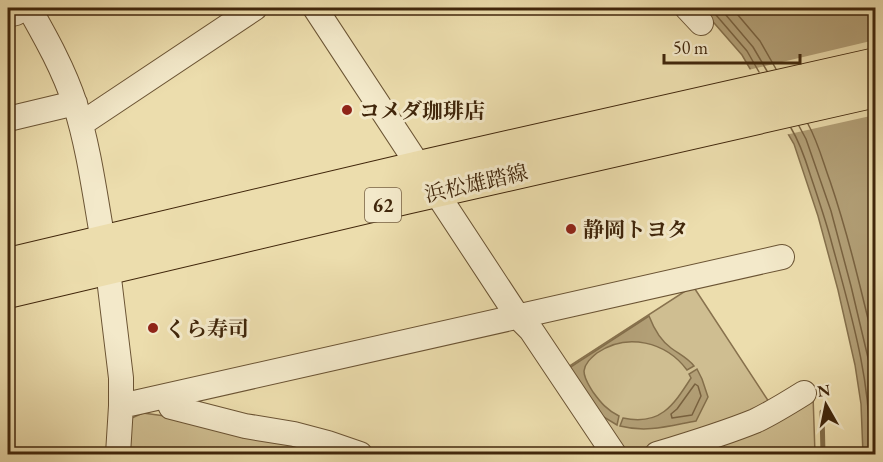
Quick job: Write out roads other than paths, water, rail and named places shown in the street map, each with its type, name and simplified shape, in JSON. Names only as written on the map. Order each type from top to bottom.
[{"type":"main road","name":"浜松雄踏線","points":[[8,293],[105,255],[419,166],[876,63]]},
{"type":"main road","name":"浜松雄踏線","points":[[8,263],[105,255],[436,192],[876,92]]},
{"type":"street","points":[[8,15],[27,8],[59,65],[78,114],[105,255],[118,350],[121,406],[118,454]]},
{"type":"street","points":[[8,119],[78,114],[255,8]]},
{"type":"street","points":[[315,8],[518,316],[531,330],[615,454]]},
{"type":"street","points":[[121,406],[782,257]]},
{"type":"street","points":[[657,454],[756,420],[804,393]]},
{"type":"street","points":[[166,396],[171,407],[244,426],[294,434],[360,454]]},
{"type":"water","points":[[701,8],[875,8],[875,454],[863,454],[861,404],[855,365],[818,216],[794,144],[742,55]]},
{"type":"water","points":[[649,316],[655,330],[664,341],[694,366],[687,370],[668,353],[645,343],[621,343],[597,353],[586,366],[585,377],[602,403],[619,416],[617,425],[602,416],[569,368]]},
{"type":"water","points":[[697,369],[708,397],[696,421],[649,429],[620,426],[623,418],[647,419],[664,412],[691,378],[689,374]]},
{"type":"waterway","points":[[822,412],[823,454]]},
{"type":"place","name":"コメダ珈琲店","points":[[347,110]]},
{"type":"place","name":"静岡トヨタ","points":[[571,229]]},
{"type":"place","name":"くら寿司","points":[[153,328]]}]
